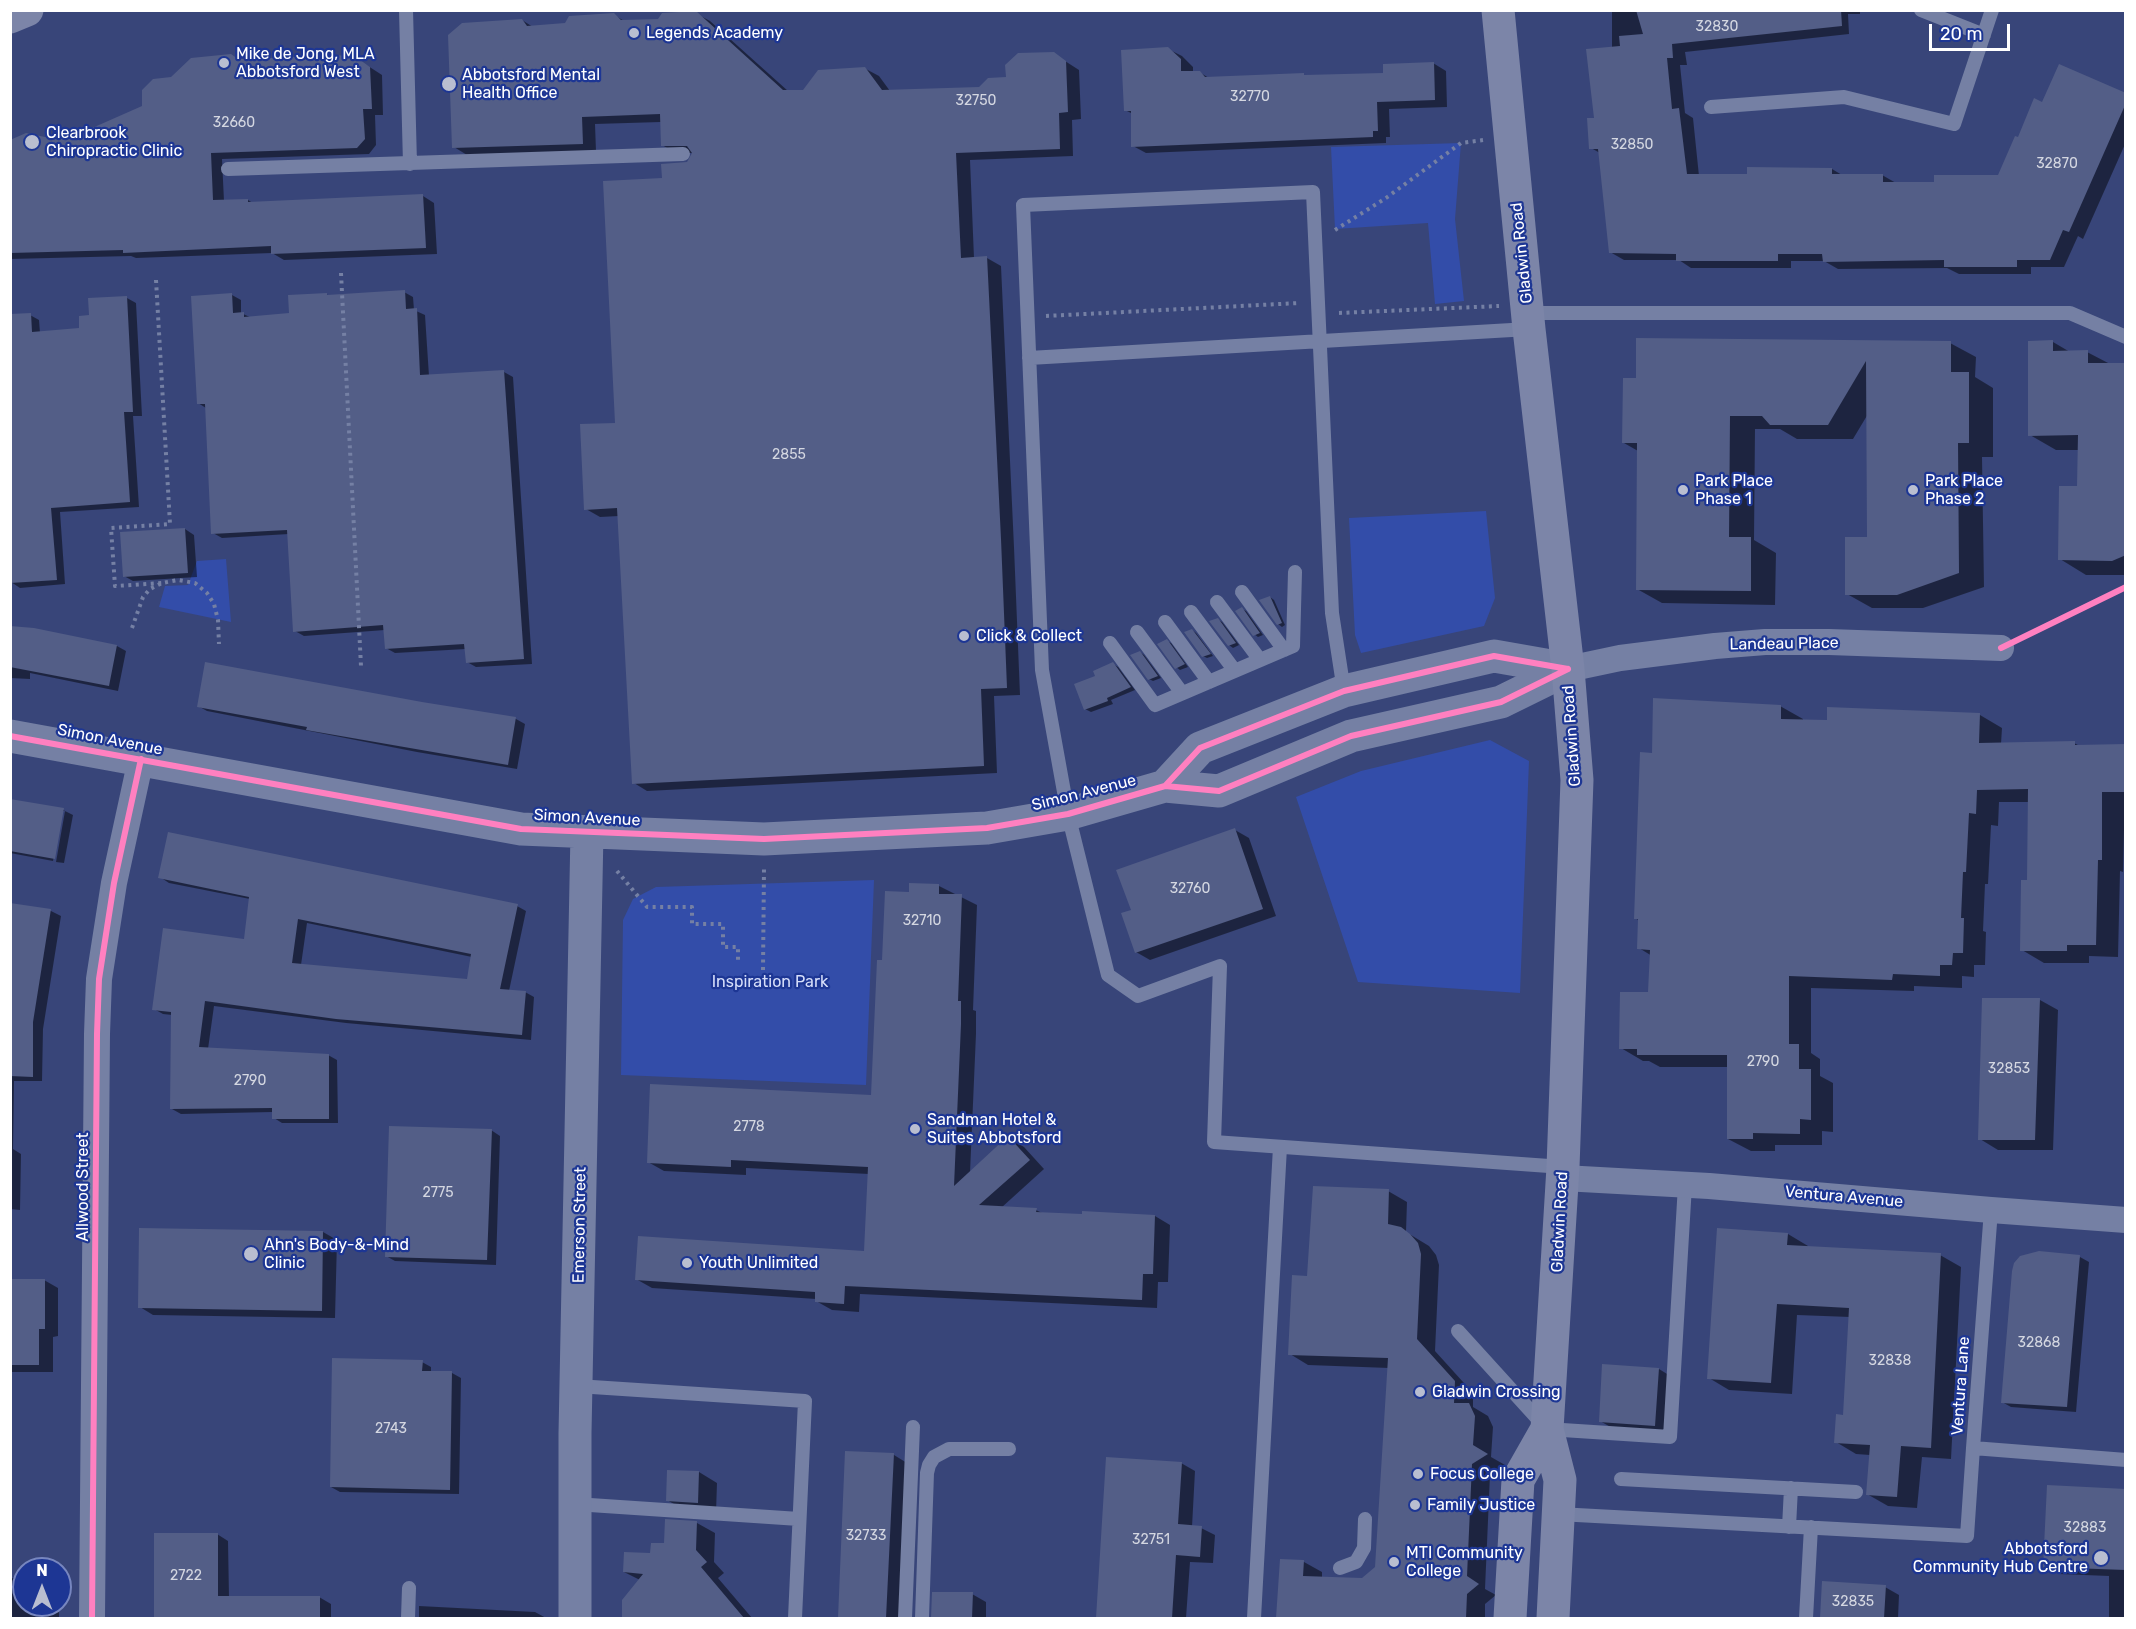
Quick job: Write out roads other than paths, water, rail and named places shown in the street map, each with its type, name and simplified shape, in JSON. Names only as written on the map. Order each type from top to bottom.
[{"type":"main road","points":[[10,17],[27,10]]},
{"type":"main road","name":"Gladwin Road","points":[[1498,10],[1528,315],[1568,669],[1577,780],[1563,1173],[1547,1429],[1560,1480],[1553,1618]]},
{"type":"main road","name":"Gladwin Road","points":[[1510,1618],[1518,1480],[1547,1429]]},
{"type":"street","name":"Landeau Place","points":[[1568,669],[1632,656],[1765,642],[2001,648]]},
{"type":"street","points":[[1165,786],[1200,748],[1344,691],[1494,657],[1568,669]]},
{"type":"street","name":"Simon Avenue","points":[[10,736],[521,829],[764,839],[987,828],[1068,814],[1165,786],[1219,791],[1351,736],[1502,702],[1568,669]]},
{"type":"street","name":"Allwood Street","points":[[92,1618],[99,979],[114,883],[141,759]]},
{"type":"street","name":"Emerson Street","points":[[575,1618],[574,1504],[587,832]]},
{"type":"street","name":"Ventura Avenue","points":[[1563,1173],[1685,1185],[2126,1220]]},
{"type":"lane","points":[[406,10],[410,164]]},
{"type":"lane","points":[[1921,10],[1984,34]]},
{"type":"lane","points":[[1711,107],[1844,97],[1954,124],[1992,10]]},
{"type":"lane","points":[[228,170],[683,154]]},
{"type":"lane","points":[[1344,691],[1332,613],[1313,192],[1023,205],[1042,670],[1068,814],[1108,975],[1138,996],[1220,966],[1214,1142],[1563,1173]]},
{"type":"lane","points":[[1029,358],[1320,340],[1528,315],[2070,314],[2126,338]]},
{"type":"lane","points":[[1110,643],[1155,705],[1293,646],[1295,572]]},
{"type":"lane","points":[[1242,592],[1284,650]]},
{"type":"lane","points":[[1217,602],[1260,660]]},
{"type":"lane","points":[[1191,612],[1235,671]]},
{"type":"lane","points":[[1166,622],[1209,682]]},
{"type":"lane","points":[[1137,632],[1182,693]]},
{"type":"lane","points":[[1254,1618],[1280,1147]]},
{"type":"lane","points":[[1458,1331],[1547,1429],[1670,1437],[1685,1185]]},
{"type":"lane","name":"Ventura Lane","points":[[1990,1210],[1973,1448],[2126,1460]]},
{"type":"lane","points":[[577,1386],[805,1401],[795,1618]]},
{"type":"lane","points":[[905,1618],[913,1427]]},
{"type":"lane","points":[[1558,1514],[1967,1536],[1973,1448]]},
{"type":"lane","points":[[922,1618],[929,1465],[934,1457],[949,1449],[1009,1449]]},
{"type":"lane","points":[[1622,1479],[1856,1492]]},
{"type":"lane","points":[[1789,1527],[1791,1488]]},
{"type":"lane","points":[[574,1504],[799,1519]]},
{"type":"lane","points":[[1340,1568],[1356,1562],[1364,1548],[1365,1519]]},
{"type":"lane","points":[[1806,1618],[1811,1527]]},
{"type":"lane","points":[[408,1618],[409,1588]]},
{"type":"place","name":"Legends Academy","points":[[634,33]]},
{"type":"place","name":"Mike de Jong, MLA Abbotsford West","points":[[224,63]]},
{"type":"place","name":"Abbotsford Mental Health Office","points":[[449,84]]},
{"type":"place","name":"Clearbrook Chiropractic Clinic","points":[[32,142]]},
{"type":"place","name":"Park Place Phase 1","points":[[1683,490]]},
{"type":"place","name":"Park Place Phase 2","points":[[1913,490]]},
{"type":"place","name":"Click & Collect","points":[[964,636]]},
{"type":"place","name":"Sandman Hotel & Suites Abbotsford","points":[[915,1129]]},
{"type":"place","name":"Ahn's Body-&-Mind Clinic","points":[[251,1254]]},
{"type":"place","name":"Youth Unlimited","points":[[687,1263]]},
{"type":"place","name":"Gladwin Crossing","points":[[1420,1392]]},
{"type":"place","name":"Focus College","points":[[1418,1474]]},
{"type":"place","name":"Family Justice","points":[[1415,1505]]},
{"type":"place","name":"Abbotsford Community Hub Centre","points":[[2101,1558]]},
{"type":"place","name":"MTI Community College","points":[[1394,1562]]},
{"type":"park label","name":"Inspiration Park","points":[[770,982]]}]
